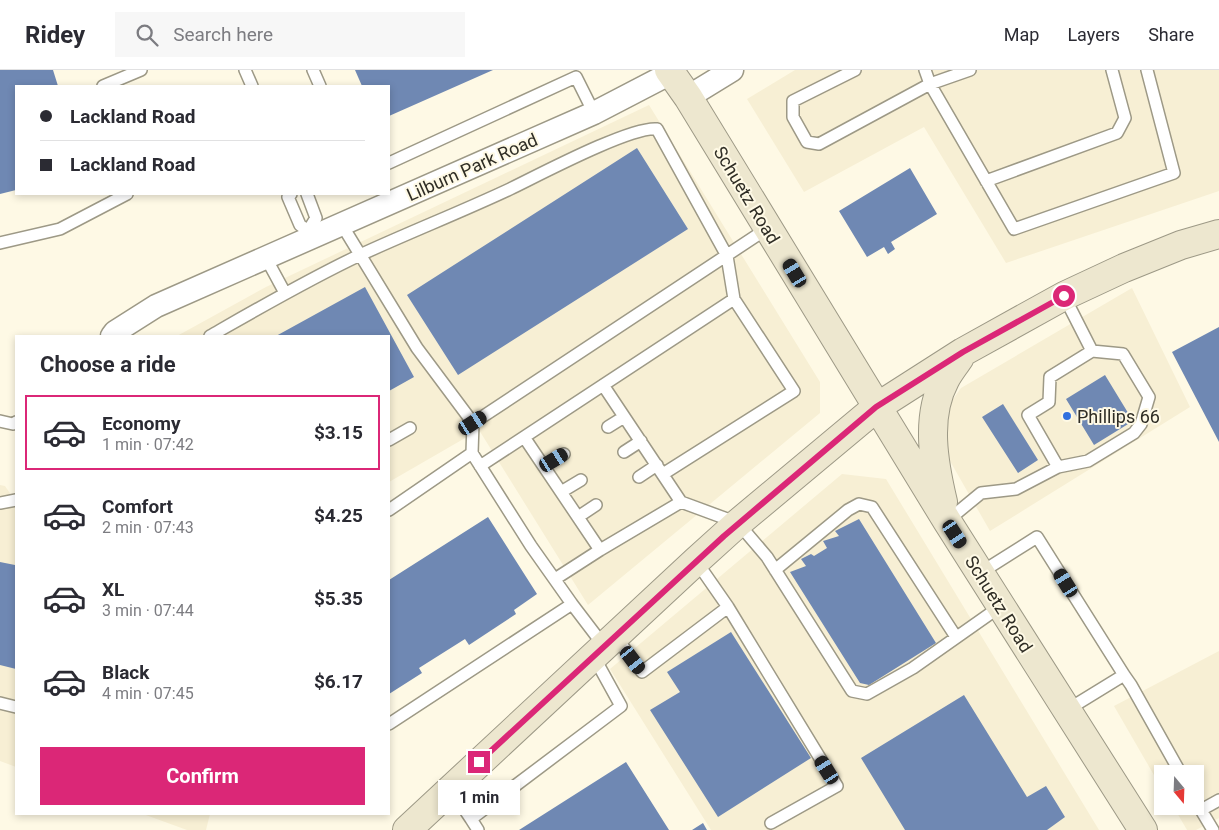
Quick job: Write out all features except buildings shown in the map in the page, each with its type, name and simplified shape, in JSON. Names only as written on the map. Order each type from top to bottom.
[{"type":"main road","name":"Schuetz Road","points":[[670,72],[688,97],[947,521],[1143,830]]},
{"type":"main road","points":[[408,830],[604,645],[738,523],[876,407],[963,352],[1064,296],[1180,245],[1219,234]]},
{"type":"main road","points":[[947,521],[935,467],[935,414],[938,396],[945,380],[963,352]]},
{"type":"street","points":[[688,97],[732,70]]},
{"type":"street","name":"Lilburn Park Road","points":[[113,335],[156,306],[266,258],[310,235],[342,225],[387,199],[594,113],[670,72]]},
{"type":"lane","points":[[106,85],[140,70]]},
{"type":"lane","points":[[245,70],[252,85]]},
{"type":"lane","points":[[312,70],[320,85]]},
{"type":"lane","points":[[855,70],[793,101],[793,117],[807,142],[819,144],[930,84],[970,70]]},
{"type":"lane","points":[[925,70],[930,84],[1014,229],[1174,173],[1147,70]]},
{"type":"lane","points":[[986,181],[1117,133],[1125,118],[1112,70]]},
{"type":"lane","points":[[390,163],[576,77],[594,113]]},
{"type":"lane","points":[[212,335],[285,294],[361,255],[471,207],[603,145],[648,128],[657,129],[727,256],[734,299],[794,391],[660,470],[639,477]]},
{"type":"lane","points":[[0,242],[60,229],[125,195]]},
{"type":"lane","points":[[290,195],[288,198],[300,225],[310,235],[316,218],[307,195]]},
{"type":"lane","points":[[342,225],[417,348],[473,423],[472,453],[480,466],[531,546],[604,645],[642,672],[728,607]]},
{"type":"lane","points":[[473,423],[768,228]]},
{"type":"lane","points":[[266,258],[285,294]]},
{"type":"lane","points":[[1064,296],[1092,351]]},
{"type":"lane","points":[[480,466],[734,299]]},
{"type":"lane","points":[[947,521],[982,492],[1016,489],[1058,468],[1088,461],[1134,433],[1141,424],[1149,397],[1123,354],[1092,351],[1050,377],[1049,402],[1028,415],[1058,468]]},
{"type":"lane","points":[[603,384],[681,502],[738,523],[767,557],[852,691],[867,694],[913,668],[1001,606]]},
{"type":"lane","points":[[608,427],[624,417]]},
{"type":"lane","points":[[0,421],[15,426]]},
{"type":"lane","points":[[390,439],[410,428]]},
{"type":"lane","points":[[524,437],[600,550]]},
{"type":"lane","points":[[624,452],[640,441]]},
{"type":"lane","points":[[390,509],[472,453]]},
{"type":"lane","points":[[544,466],[564,454]]},
{"type":"lane","points":[[562,492],[581,480]]},
{"type":"lane","points":[[0,503],[15,500]]},
{"type":"lane","points":[[555,579],[681,502]]},
{"type":"lane","points":[[775,570],[848,510],[859,504],[872,507],[956,637]]},
{"type":"lane","points":[[578,517],[596,505]]},
{"type":"lane","points":[[980,573],[1037,537],[1132,685],[1176,765]]},
{"type":"lane","points":[[696,561],[728,607],[837,786],[771,823]]},
{"type":"lane","points":[[390,723],[572,604]]},
{"type":"lane","points":[[471,818],[621,706],[604,645]]},
{"type":"lane","points":[[1066,710],[1124,675]]},
{"type":"lane","points":[[0,703],[15,707]]},
{"type":"lane","points":[[450,789],[478,830]]},
{"type":"lane","points":[[1204,809],[1219,800]]},
{"type":"lane","points":[[1204,814],[1212,830]]},
{"type":"shaded area","points":[[795,70],[1219,70],[1219,191],[1006,263],[924,127],[804,192],[747,99]]},
{"type":"shaded area","points":[[649,105],[820,382],[820,413],[588,605],[479,430],[390,481],[390,335],[179,335],[266,287]]},
{"type":"shaded area","points":[[1132,288],[1190,407],[990,531],[946,454],[943,429],[948,406],[961,388]]},
{"type":"shaded area","points":[[842,474],[886,479],[1099,830],[711,830],[610,669]]},
{"type":"shaded area","points":[[0,485],[5,486],[15,501],[15,767],[0,761]]},
{"type":"shaded area","points":[[1219,651],[1219,818],[1196,830],[1187,830],[1178,815],[1204,815],[1204,765],[1154,765],[1154,775],[1114,706]]},
{"type":"shaded area","points":[[146,815],[210,815],[206,830],[187,830]]},
{"type":"place","name":"Phillips 66","points":[[1067,416]]},
{"type":"route","points":[[479,762],[738,523],[876,407],[963,352],[1064,296]]}]
